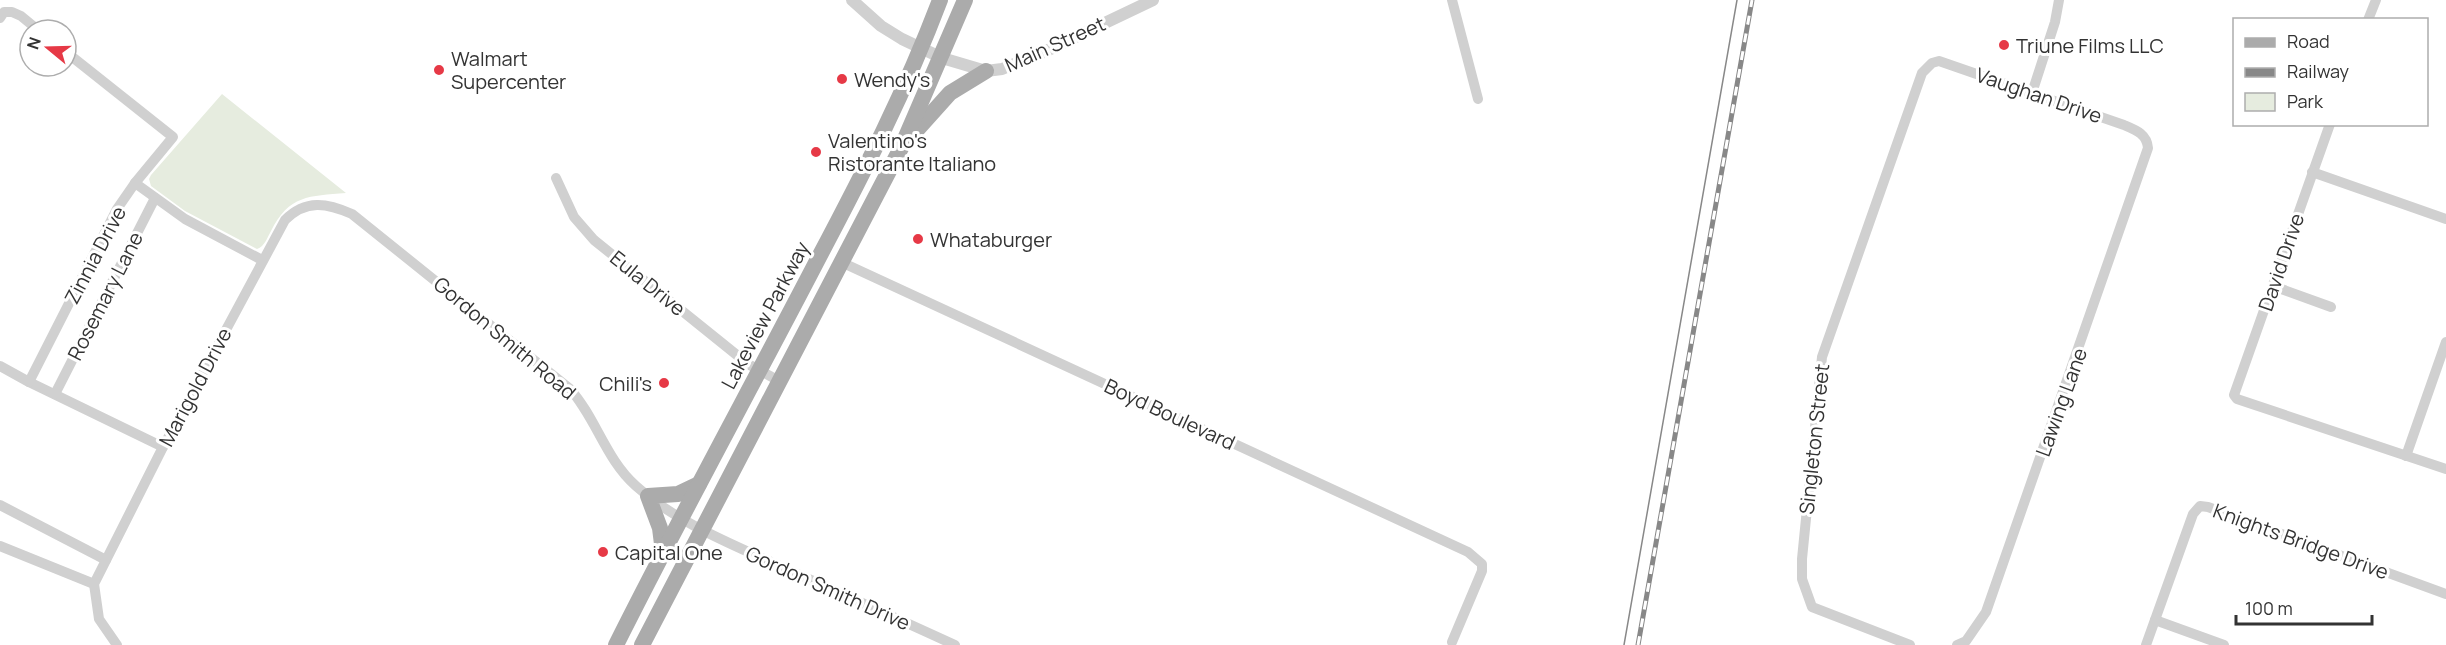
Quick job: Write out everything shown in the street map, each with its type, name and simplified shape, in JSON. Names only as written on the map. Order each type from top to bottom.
[{"type":"main road","name":"Lakeview Parkway","points":[[616,645],[879,142],[922,49],[940,0]]},
{"type":"main road","points":[[642,645],[902,146],[942,58],[965,0]]},
{"type":"main road","points":[[902,146],[950,93],[986,71]]},
{"type":"main road","points":[[821,254],[841,262]]},
{"type":"main road","points":[[663,553],[660,528],[648,496],[678,494],[699,484]]},
{"type":"street","name":"Main Street","points":[[852,0],[881,27],[922,49],[942,58],[986,71],[1002,69],[1044,52],[1153,0]]},
{"type":"street","points":[[1452,0],[1478,99]]},
{"type":"street","points":[[2032,93],[2047,49],[2059,0]]},
{"type":"street","points":[[2369,18],[2376,0]]},
{"type":"street","points":[[2,15],[12,12],[23,18]]},
{"type":"street","name":"Zinnia Drive","points":[[29,382],[117,209],[173,137],[78,62]]},
{"type":"street","name":"Vaughan Drive","points":[[1922,73],[1932,63],[1947,63],[2137,130],[2145,138],[2148,148]]},
{"type":"street","name":"Singleton Street","points":[[1910,645],[1812,607],[1802,579],[1802,559],[1822,357],[1922,73]]},
{"type":"street","name":"David Drive","points":[[2329,126],[2234,395],[2237,399],[2406,456]]},
{"type":"street","name":"Lawing Lane","points":[[1957,645],[1966,641],[1986,612],[2148,148]]},
{"type":"street","points":[[2312,172],[2446,219]]},
{"type":"street","name":"Eula Drive","points":[[556,178],[574,217],[594,240],[760,371],[781,382]]},
{"type":"street","points":[[135,183],[185,219],[262,260]]},
{"type":"street","name":"Rosemary Lane","points":[[55,394],[155,198]]},
{"type":"street","name":"Marigold Drive","points":[[94,584],[163,447],[285,220],[308,205],[322,204],[352,214],[372,230]]},
{"type":"street","name":"Gordon Smith Road","points":[[372,230],[570,388],[584,404],[612,457],[634,485],[702,529]]},
{"type":"street","name":"Boyd Boulevard","points":[[841,262],[1468,552],[1482,564],[1480,579],[1452,642]]},
{"type":"street","points":[[2274,286],[2331,307]]},
{"type":"street","points":[[2446,342],[2406,456],[2446,469]]},
{"type":"street","points":[[0,366],[163,447]]},
{"type":"street","points":[[0,505],[106,560]]},
{"type":"street","name":"Knights Bridge Drive","points":[[2155,620],[2193,514],[2200,506],[2446,594]]},
{"type":"street","name":"Gordon Smith Drive","points":[[702,529],[955,645]]},
{"type":"street","points":[[0,546],[94,584],[99,620],[117,645]]},
{"type":"street","points":[[2146,645],[2155,620],[2224,645]]},
{"type":"green space","points":[[222,94],[346,193],[311,197],[293,204],[285,210],[264,244],[257,249],[185,211],[151,186],[149,179]]},
{"type":"tram line","points":[[1624,645],[1737,0]]},
{"type":"railway","points":[[1638,645],[1752,0]]},
{"type":"place","name":"Triune Films LLC","points":[[2004,45]]},
{"type":"place","name":"Walmart Supercenter","points":[[439,70]]},
{"type":"place","name":"Wendy's","points":[[842,79]]},
{"type":"place","name":"Valentino's Ristorante Italiano","points":[[816,152]]},
{"type":"place","name":"Whataburger","points":[[918,239]]},
{"type":"place","name":"Chili's","points":[[664,383]]},
{"type":"place","name":"Capital One","points":[[603,552]]}]
